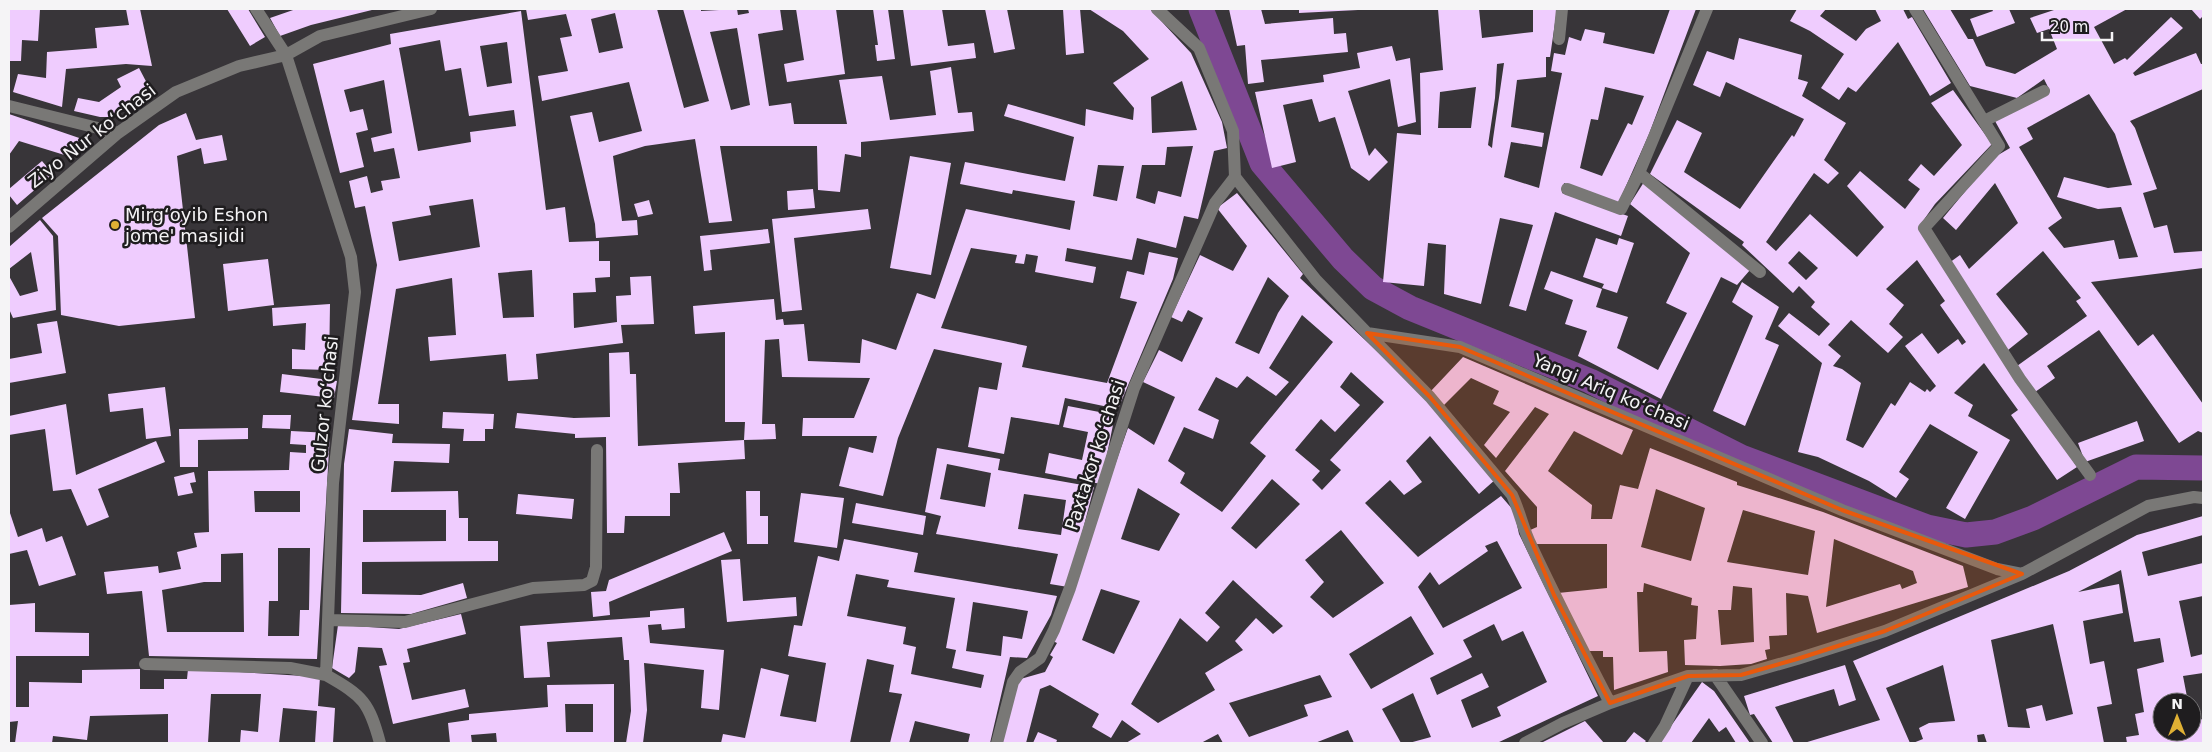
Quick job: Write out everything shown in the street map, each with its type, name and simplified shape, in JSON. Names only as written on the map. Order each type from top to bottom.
[{"type":"street","name":"Gulzor koʻchasi","points":[[256,9],[286,55],[351,257],[353,270],[355,292],[333,483],[326,675]]},
{"type":"street","name":"Ziyo Nur koʻchasi","points":[[9,228],[118,133],[176,92],[239,66],[286,55],[320,36],[431,9]]},
{"type":"street","points":[[1157,9],[1199,48],[1233,131],[1235,178],[1316,280],[1430,397],[1512,495],[1521,513],[1524,532],[1554,596],[1610,703]]},
{"type":"street","points":[[1559,39],[1562,9]]},
{"type":"street","points":[[1567,189],[1621,209],[1639,173],[1707,9]]},
{"type":"street","points":[[1915,9],[1999,146],[1924,228],[2020,379],[2090,475]]},
{"type":"street","points":[[1984,121],[2044,91]]},
{"type":"street","points":[[9,106],[118,133]]},
{"type":"street","points":[[1639,173],[1760,272]]},
{"type":"street","name":"Paxtakor koʻchasi","points":[[997,743],[1014,682],[1020,672],[1040,658],[1054,630],[1070,588],[1134,388],[1215,203],[1235,178]]},
{"type":"street","name":"Yangi Ariq koʻchasi","points":[[1367,334],[1460,347],[1842,510],[1997,569],[2022,574]]},
{"type":"street","points":[[328,620],[405,622],[533,588],[584,585],[592,582],[596,567],[596,450]]},
{"type":"street","points":[[1525,743],[1563,723],[1610,703],[1688,676],[1741,675],[1885,631],[2022,574],[2148,506],[2194,497],[2203,498]]},
{"type":"street","points":[[145,664],[290,668],[326,675],[354,691],[366,704],[374,721],[380,743]]},
{"type":"street","points":[[1715,675],[1762,743]]},
{"type":"street","points":[[1654,743],[1665,726],[1688,676]]},
{"type":"highlighted area","points":[[1367,333],[1460,347],[1842,510],[2022,574],[1885,631],[1797,659],[1741,675],[1688,676],[1610,703],[1554,595],[1512,495],[1430,397]]},
{"type":"building","points":[[9,9],[40,9],[38,41],[22,40],[21,61],[9,61]]},
{"type":"building","points":[[126,9],[140,9],[152,66],[126,64],[66,69],[62,107],[13,92],[18,74],[46,78],[47,52],[97,48],[95,28],[129,25]]},
{"type":"building","points":[[227,9],[248,9],[265,37],[250,46]]},
{"type":"building","points":[[296,9],[376,9],[311,25],[280,36],[270,18]]},
{"type":"building","points":[[526,9],[657,9],[684,108],[709,101],[683,9],[701,9],[701,11],[737,9],[738,15],[749,13],[748,9],[780,9],[783,30],[758,34],[769,106],[791,103],[794,124],[847,124],[839,80],[882,76],[890,120],[936,115],[930,71],[951,67],[958,113],[972,112],[974,131],[861,142],[861,157],[845,154],[840,192],[818,190],[817,146],[720,146],[732,221],[709,223],[695,139],[645,146],[613,156],[622,221],[637,220],[638,235],[596,238],[595,224],[570,116],[592,112],[599,142],[642,131],[629,82],[542,101],[538,76],[568,71],[560,38],[572,36],[566,14],[528,20]],"holes":[[[615,13],[623,48],[599,53],[591,19]],[[737,28],[750,105],[731,110],[710,32]]]},
{"type":"building","points":[[796,9],[836,9],[845,74],[787,82],[784,64],[804,60]]},
{"type":"building","points":[[873,9],[888,9],[895,59],[877,61],[875,45],[878,45]]},
{"type":"building","points":[[903,9],[942,9],[948,46],[974,43],[976,58],[911,66]]},
{"type":"building","points":[[985,9],[1007,9],[1015,49],[994,53]]},
{"type":"building","points":[[1063,9],[1080,9],[1084,53],[1066,55]]},
{"type":"building","points":[[1089,9],[1150,9],[1191,53],[1222,122],[1227,148],[1214,151],[1198,219],[1184,216],[1176,248],[1137,238],[1132,260],[1067,248],[1065,261],[1096,267],[1093,283],[1035,272],[1038,256],[1026,254],[1024,264],[1015,263],[1017,255],[971,248],[941,328],[1027,346],[1022,367],[1107,383],[1137,302],[1120,298],[1127,271],[1144,275],[1149,252],[1178,258],[1173,279],[1118,409],[1065,398],[1059,425],[1011,417],[1004,454],[968,447],[979,387],[997,390],[1002,363],[934,349],[898,438],[883,496],[839,486],[849,447],[873,453],[877,436],[802,436],[803,418],[854,418],[870,378],[782,377],[779,339],[765,340],[762,424],[775,424],[776,439],[744,440],[745,422],[725,422],[725,332],[695,334],[693,306],[774,299],[776,320],[783,319],[784,325],[804,324],[808,361],[860,363],[862,339],[896,350],[917,293],[935,299],[966,209],[1070,230],[1075,201],[1013,190],[1012,194],[960,184],[965,162],[1065,181],[1074,137],[1004,116],[1008,104],[1085,126],[1086,109],[1133,120],[1134,108],[1113,83],[1149,59],[1123,31]],"holes":[[[1182,81],[1197,130],[1152,133],[1151,97]],[[1193,146],[1181,197],[1158,191],[1155,204],[1136,198],[1142,165],[1165,165],[1167,147]],[[1098,165],[1124,166],[1117,201],[1093,196]]]},
{"type":"building","points":[[1229,9],[1261,9],[1265,24],[1333,18],[1334,34],[1346,33],[1348,52],[1261,60],[1264,82],[1248,84],[1245,45],[1237,46]]},
{"type":"building","points":[[1299,9],[1358,9],[1358,10],[1299,13]]},
{"type":"building","points":[[1438,9],[1479,9],[1482,38],[1533,32],[1533,9],[1557,9],[1550,57],[1546,57],[1546,77],[1517,80],[1511,127],[1544,133],[1542,147],[1511,142],[1504,177],[1539,188],[1562,73],[1551,71],[1554,53],[1565,55],[1569,37],[1581,41],[1585,29],[1605,33],[1603,43],[1654,54],[1670,9],[1696,9],[1649,134],[1618,204],[1564,183],[1562,193],[1628,216],[1621,236],[1555,212],[1526,311],[1509,306],[1533,225],[1500,218],[1481,304],[1444,294],[1446,245],[1428,243],[1424,286],[1383,282],[1397,133],[1421,135],[1420,73],[1443,70]],"holes":[[[1504,63],[1493,139],[1492,148],[1488,145],[1495,98],[1497,64]],[[1476,87],[1471,128],[1438,128],[1440,92]],[[1605,87],[1644,96],[1632,125],[1628,123],[1602,176],[1580,168],[1591,119],[1598,120]]]},
{"type":"building","points":[[1797,9],[1826,9],[1820,16],[1856,41],[1866,29],[1881,21],[1875,9],[1903,9],[1908,19],[1912,17],[1951,83],[1930,96],[1898,42],[1856,92],[1848,87],[1839,100],[1821,88],[1844,54],[1810,31],[1790,21]]},
{"type":"building","points":[[1923,9],[1950,9],[1968,39],[1973,39],[1986,66],[2015,74],[2057,49],[2049,29],[2037,33],[2030,18],[2057,9],[2127,9],[2094,27],[2114,64],[2125,58],[2127,60],[2171,17],[2183,28],[2133,73],[2135,76],[2196,53],[2201,64],[2203,64],[2203,89],[2130,121],[2135,128],[2157,189],[2143,193],[2154,228],[2167,225],[2174,253],[2203,251],[2203,268],[2091,282],[2138,346],[2153,334],[2203,404],[2203,433],[2198,431],[2179,443],[2099,330],[2047,366],[2055,378],[2035,392],[2017,366],[2087,316],[2076,301],[2081,298],[2043,251],[1996,294],[2028,334],[2008,350],[1949,263],[1960,255],[1969,269],[2018,223],[1995,183],[1956,230],[1943,218],[1993,158],[2010,148],[1995,121],[2050,91],[2044,79],[2017,98],[1970,86]],"holes":[[[2089,94],[2115,134],[2132,185],[2108,188],[2064,177],[2057,197],[2098,209],[2121,207],[2138,257],[2119,259],[2114,240],[2064,248],[2048,228],[2062,218],[2019,147],[2033,139],[2027,128]]]},
{"type":"building","points":[[1992,9],[2009,9],[2015,23],[1977,37],[1970,19],[1993,11]]},
{"type":"building","points":[[2191,9],[2203,9],[2203,16],[2200,19]]},
{"type":"building","points":[[521,11],[546,210],[565,207],[569,242],[599,241],[599,261],[610,261],[610,277],[595,278],[596,292],[573,293],[574,328],[617,322],[616,296],[631,295],[630,277],[651,276],[654,324],[621,325],[623,343],[536,354],[538,379],[508,381],[506,354],[430,361],[428,337],[456,335],[452,278],[396,289],[378,404],[399,404],[399,424],[352,420],[377,265],[365,206],[355,208],[349,181],[367,176],[371,193],[383,190],[381,181],[400,178],[394,148],[374,152],[371,138],[392,133],[384,80],[344,90],[350,112],[363,109],[368,130],[356,133],[364,167],[340,173],[313,64],[391,44],[390,34]],"holes":[[[440,40],[445,71],[461,68],[469,116],[514,110],[516,126],[470,132],[471,142],[418,151],[399,48]],[[507,42],[512,83],[487,87],[480,46]],[[473,199],[480,247],[399,261],[392,222],[431,215],[429,206]],[[532,270],[534,317],[503,318],[498,273]]]},
{"type":"building","points":[[1739,38],[1802,55],[1798,79],[1808,82],[1802,96],[1846,123],[1824,160],[1839,173],[1828,184],[1814,173],[1766,242],[1776,251],[1810,214],[1857,257],[1884,227],[1847,186],[1860,171],[1905,209],[1920,189],[1908,180],[1921,164],[1934,176],[1962,145],[1931,103],[1953,90],[1992,144],[1935,204],[1918,228],[2077,467],[2057,480],[2011,415],[2018,410],[1984,363],[1954,393],[1973,405],[1968,416],[2010,440],[1965,519],[1946,508],[1978,452],[1930,424],[1899,472],[1909,479],[1896,498],[1869,481],[1818,457],[1798,452],[1822,363],[1778,326],[1789,313],[1819,336],[1830,324],[1811,307],[1815,302],[1799,286],[1793,293],[1742,245],[1744,242],[1650,174],[1677,120],[1702,133],[1684,172],[1740,209],[1792,135],[1794,137],[1804,119],[1726,82],[1720,97],[1693,85],[1707,51],[1734,60]],"holes":[[[1799,251],[1818,268],[1806,280],[1788,263]],[[1917,260],[1945,301],[1940,305],[1966,342],[1962,345],[1958,339],[1938,354],[1922,333],[1905,346],[1936,386],[1930,392],[1927,389],[1925,392],[1910,382],[1895,406],[1891,403],[1863,448],[1846,440],[1861,383],[1842,369],[1833,366],[1841,356],[1828,345],[1851,320],[1888,353],[1903,337],[1889,324],[1904,305],[1886,289]]]},
{"type":"building","points":[[1392,46],[1396,61],[1410,58],[1416,122],[1398,127],[1390,79],[1348,91],[1369,156],[1375,148],[1388,162],[1369,181],[1351,168],[1335,117],[1319,122],[1312,99],[1283,105],[1296,162],[1272,168],[1255,92],[1324,82],[1323,75],[1360,68],[1357,53]]},
{"type":"building","points":[[139,68],[150,89],[109,117],[100,117],[74,111],[78,98],[99,102],[121,87],[117,79]]},
{"type":"building","points":[[186,113],[196,140],[222,135],[227,160],[204,164],[201,148],[177,156],[195,318],[119,326],[61,315],[58,236],[42,218],[159,125]]},
{"type":"building","points":[[9,114],[88,141],[71,157],[19,141],[9,155]]},
{"type":"building","points":[[910,156],[951,163],[931,275],[890,268]]},
{"type":"building","points":[[42,161],[53,174],[17,205],[9,195],[9,189]]},
{"type":"building","points":[[1644,182],[1750,270],[1737,285],[1721,277],[1661,399],[1578,356],[1587,331],[1565,324],[1573,300],[1544,289],[1551,271],[1602,289],[1596,307],[1628,317],[1617,348],[1658,370],[1687,313],[1666,303],[1690,253],[1630,204]]},
{"type":"building","points":[[813,189],[815,208],[788,210],[787,191]]},
{"type":"building","points":[[1237,193],[1303,274],[1300,278],[1429,401],[1496,479],[1479,494],[1430,436],[1406,461],[1422,482],[1404,495],[1390,480],[1365,503],[1418,557],[1501,496],[1514,511],[1519,534],[1598,696],[1497,743],[1409,743],[1431,737],[1413,693],[1382,709],[1401,743],[1354,743],[1348,730],[1315,743],[1223,743],[1218,734],[1201,743],[1126,743],[1141,734],[1122,720],[1111,738],[1092,727],[1099,714],[1050,685],[1040,689],[1026,743],[1000,743],[1017,680],[1045,672],[1053,657],[1050,655],[1057,643],[1053,641],[1128,428],[1154,445],[1175,397],[1143,382],[1159,350],[1182,362],[1203,318],[1188,310],[1182,322],[1171,317],[1200,255],[1233,271],[1247,246],[1217,208]],"holes":[[[1268,277],[1289,296],[1278,313],[1259,354],[1235,343]],[[1302,315],[1333,342],[1250,443],[1266,456],[1222,512],[1180,483],[1185,473],[1168,461],[1184,427],[1213,439],[1219,420],[1198,410],[1216,377],[1237,388],[1247,376],[1276,396],[1289,382],[1269,368]],[[1351,372],[1384,402],[1330,460],[1341,470],[1322,490],[1312,480],[1320,471],[1295,450],[1321,419],[1335,432],[1360,405],[1340,387]],[[1272,479],[1300,504],[1256,549],[1231,528]],[[1138,488],[1180,514],[1159,551],[1121,539]],[[1341,530],[1384,583],[1333,618],[1310,597],[1324,582],[1305,560]],[[1497,541],[1522,588],[1443,628],[1418,587],[1430,572],[1439,585],[1488,551],[1485,546]],[[1233,580],[1283,626],[1273,634],[1256,618],[1235,641],[1243,650],[1205,673],[1215,690],[1158,723],[1131,704],[1180,618],[1207,642],[1220,627],[1205,613]],[[1101,589],[1140,601],[1114,654],[1082,640]],[[1411,616],[1434,654],[1371,689],[1349,654]],[[1494,624],[1502,641],[1523,631],[1547,682],[1497,707],[1501,716],[1472,728],[1461,700],[1489,687],[1482,673],[1437,695],[1430,678],[1472,657],[1463,640]],[[1320,675],[1332,697],[1304,705],[1308,716],[1249,737],[1229,703]]]},
{"type":"building","points":[[649,200],[653,214],[638,217],[634,204]]},
{"type":"building","points":[[868,209],[871,229],[794,238],[802,310],[782,312],[772,219]]},
{"type":"building","points":[[40,220],[53,236],[56,310],[13,318],[9,309],[9,276],[20,296],[38,291],[31,252],[9,269],[9,247]]},
{"type":"building","points":[[768,229],[770,243],[710,250],[712,270],[704,271],[700,236]]},
{"type":"building","points":[[1596,238],[1617,245],[1619,238],[1634,243],[1617,293],[1602,288],[1604,284],[1583,277]]},
{"type":"building","points":[[268,259],[274,305],[228,311],[223,264]]},
{"type":"building","points":[[1742,282],[1779,307],[1765,339],[1779,345],[1745,426],[1713,411],[1753,316],[1732,302]]},
{"type":"building","points":[[330,304],[329,370],[292,369],[292,349],[305,350],[306,323],[273,326],[272,308]]},
{"type":"building","points":[[57,321],[66,373],[9,383],[9,359],[42,353],[37,324]]},
{"type":"building","points":[[629,352],[630,374],[636,374],[638,446],[744,440],[745,459],[678,463],[680,493],[670,493],[670,516],[625,516],[624,533],[607,533],[606,437],[575,438],[575,434],[515,428],[517,413],[574,418],[610,417],[609,353]]},
{"type":"building","points":[[1463,357],[1633,430],[1622,455],[1574,431],[1548,471],[1592,505],[1591,519],[1612,519],[1620,485],[1638,489],[1650,448],[1737,482],[1737,485],[1823,512],[1963,566],[1968,587],[1817,633],[1808,596],[1786,593],[1787,635],[1769,636],[1770,649],[1765,650],[1767,659],[1751,664],[1720,666],[1685,665],[1684,640],[1696,639],[1698,606],[1691,605],[1692,598],[1644,583],[1643,592],[1637,592],[1639,652],[1667,651],[1668,672],[1614,690],[1613,657],[1603,657],[1603,651],[1588,651],[1558,593],[1607,588],[1607,544],[1534,544],[1528,531],[1537,527],[1537,507],[1505,471],[1549,414],[1535,407],[1496,458],[1484,445],[1510,412],[1493,404],[1499,391],[1471,378],[1444,405],[1430,392]],"holes":[[[1656,489],[1705,508],[1691,561],[1641,547]],[[1743,510],[1815,531],[1808,575],[1727,562]],[[1834,539],[1913,571],[1917,583],[1902,589],[1900,584],[1826,607]],[[1733,586],[1752,588],[1754,642],[1721,645],[1718,610],[1731,610]]]},
{"type":"building","points":[[282,374],[337,381],[334,398],[280,392]]},
{"type":"building","points":[[165,387],[171,436],[146,439],[143,408],[110,412],[108,394]]},
{"type":"building","points":[[66,404],[76,475],[156,441],[165,462],[98,489],[109,517],[87,526],[71,489],[53,491],[45,429],[9,435],[9,416]]},
{"type":"building","points":[[1068,406],[1115,415],[1101,484],[1045,473],[1049,453],[1082,460],[1088,432],[1063,427]]},
{"type":"building","points":[[443,412],[494,414],[493,429],[485,429],[485,441],[463,441],[464,429],[442,428]]},
{"type":"building","points":[[263,415],[291,415],[290,429],[262,428]]},
{"type":"building","points":[[2137,421],[2144,441],[2085,462],[2078,443]]},
{"type":"building","points":[[248,428],[248,439],[198,440],[198,467],[180,467],[179,429]]},
{"type":"building","points":[[349,429],[393,434],[392,443],[450,444],[449,463],[394,461],[391,492],[458,491],[459,518],[468,518],[468,541],[498,541],[498,561],[362,562],[362,594],[421,595],[463,583],[467,598],[411,614],[341,613],[344,464]],"holes":[[[363,510],[446,510],[446,541],[363,542]]]},
{"type":"building","points":[[291,431],[330,433],[317,659],[149,656],[142,591],[107,594],[104,572],[158,566],[159,573],[181,569],[177,552],[197,547],[194,533],[209,532],[208,471],[289,470],[290,452],[306,453],[306,445],[290,444]],"holes":[[[254,491],[300,491],[300,512],[255,512]],[[278,548],[310,548],[309,610],[300,610],[299,636],[268,636],[269,601],[278,601]],[[243,553],[244,632],[167,632],[162,590],[204,582],[221,582],[221,554]]]},
{"type":"building","points":[[937,448],[1000,459],[998,470],[1094,487],[1068,587],[1050,584],[1058,554],[936,534],[941,516],[925,512]],"holes":[[[947,464],[991,473],[985,507],[940,499]],[[1024,494],[1066,500],[1061,535],[1018,529]]]},
{"type":"building","points":[[194,472],[196,482],[190,483],[193,493],[178,496],[174,477]]},
{"type":"building","points":[[746,491],[760,491],[760,516],[768,516],[768,544],[747,544]]},
{"type":"building","points":[[801,493],[844,498],[837,548],[794,542]]},
{"type":"building","points":[[518,494],[574,499],[572,519],[516,514]]},
{"type":"building","points":[[856,503],[926,516],[923,535],[852,523]]},
{"type":"building","points":[[9,510],[18,537],[42,528],[46,542],[62,536],[76,575],[39,586],[27,550],[9,554]]},
{"type":"building","points":[[2203,516],[2203,535],[2142,552],[2148,576],[2203,563],[2203,596],[2179,601],[2191,657],[2203,654],[2203,673],[2183,676],[2186,692],[2152,692],[2152,742],[2202,742],[2203,719],[2203,743],[2127,743],[2126,737],[2139,735],[2135,714],[2144,712],[2137,669],[2164,662],[2160,638],[2134,642],[2121,570],[2078,592],[2119,584],[2123,613],[2083,621],[2090,664],[2104,661],[2112,704],[2097,707],[2104,743],[1987,743],[1984,734],[1977,735],[1978,743],[1913,743],[1923,739],[1919,728],[1929,723],[1955,721],[1943,665],[1886,688],[1910,743],[1804,743],[1880,720],[1853,661],[2069,571],[2137,535]],"holes":[[[2053,624],[2073,714],[2046,721],[2042,705],[2026,709],[2030,728],[2008,727],[1991,640]]]},
{"type":"building","points":[[724,532],[732,551],[609,602],[610,615],[593,617],[591,592],[606,591],[609,580]]},
{"type":"building","points":[[844,539],[918,553],[914,572],[1057,596],[1051,615],[1027,658],[1010,657],[990,743],[968,743],[970,734],[915,721],[909,743],[890,743],[902,694],[889,692],[894,665],[867,659],[850,743],[721,743],[723,734],[745,738],[761,668],[789,675],[780,716],[816,722],[826,663],[788,656],[794,625],[802,626],[818,556],[839,561]],"holes":[[[856,574],[889,580],[887,587],[955,598],[946,648],[956,650],[952,668],[984,675],[981,688],[911,674],[916,647],[903,644],[906,627],[847,616]],[[973,602],[1028,611],[1022,639],[1003,636],[1001,656],[966,651]]]},
{"type":"building","points":[[740,559],[743,601],[796,597],[797,616],[727,622],[721,560]]},
{"type":"building","points":[[35,603],[35,632],[89,633],[89,656],[16,656],[16,707],[29,707],[29,682],[82,683],[82,670],[140,669],[140,689],[164,689],[164,679],[187,679],[188,669],[320,677],[318,706],[335,708],[333,743],[315,743],[317,711],[283,708],[279,743],[240,743],[241,730],[258,732],[261,694],[211,694],[208,743],[168,743],[168,714],[90,716],[87,740],[53,736],[52,743],[15,743],[18,721],[9,722],[9,605]]},
{"type":"building","points":[[684,608],[685,628],[662,630],[661,624],[648,625],[650,643],[724,650],[719,710],[701,708],[704,670],[644,663],[647,710],[643,743],[626,743],[631,711],[629,660],[624,660],[622,637],[547,642],[550,677],[524,678],[520,626],[650,617],[650,611]]},
{"type":"building","points":[[461,614],[466,634],[407,649],[410,662],[403,663],[412,700],[465,689],[469,707],[393,724],[379,666],[387,665],[382,648],[358,647],[355,672],[349,678],[332,668],[338,625],[399,629]]},
{"type":"building","points":[[1845,665],[1856,700],[1839,706],[1834,689],[1775,707],[1794,743],[1773,743],[1754,714],[1750,715],[1744,696]]},
{"type":"building","points":[[1702,682],[1714,691],[1750,743],[1736,743],[1726,727],[1719,732],[1709,718],[1691,743],[1659,743]]},
{"type":"building","points":[[614,684],[614,743],[497,743],[496,733],[471,735],[472,743],[450,743],[448,723],[469,720],[469,714],[548,707],[547,685]],"holes":[[[565,704],[593,704],[593,732],[566,732]]]},
{"type":"building","points":[[1585,721],[1604,743],[1541,743]]},
{"type":"building","points":[[1038,732],[1057,740],[1056,743],[1033,743]]},
{"type":"building","points":[[1634,732],[1646,741],[1644,743],[1625,743]]},
{"type":"waterway","points":[[1201,9],[1262,163],[1343,259],[1373,288],[1410,308],[1590,381],[1741,457],[1927,527],[1966,535],[1995,532],[2033,518],[2136,467],[2203,468]]},
{"type":"place","name":"Mirg‘oyib Eshon jome' masjidi","points":[[115,225]]}]
